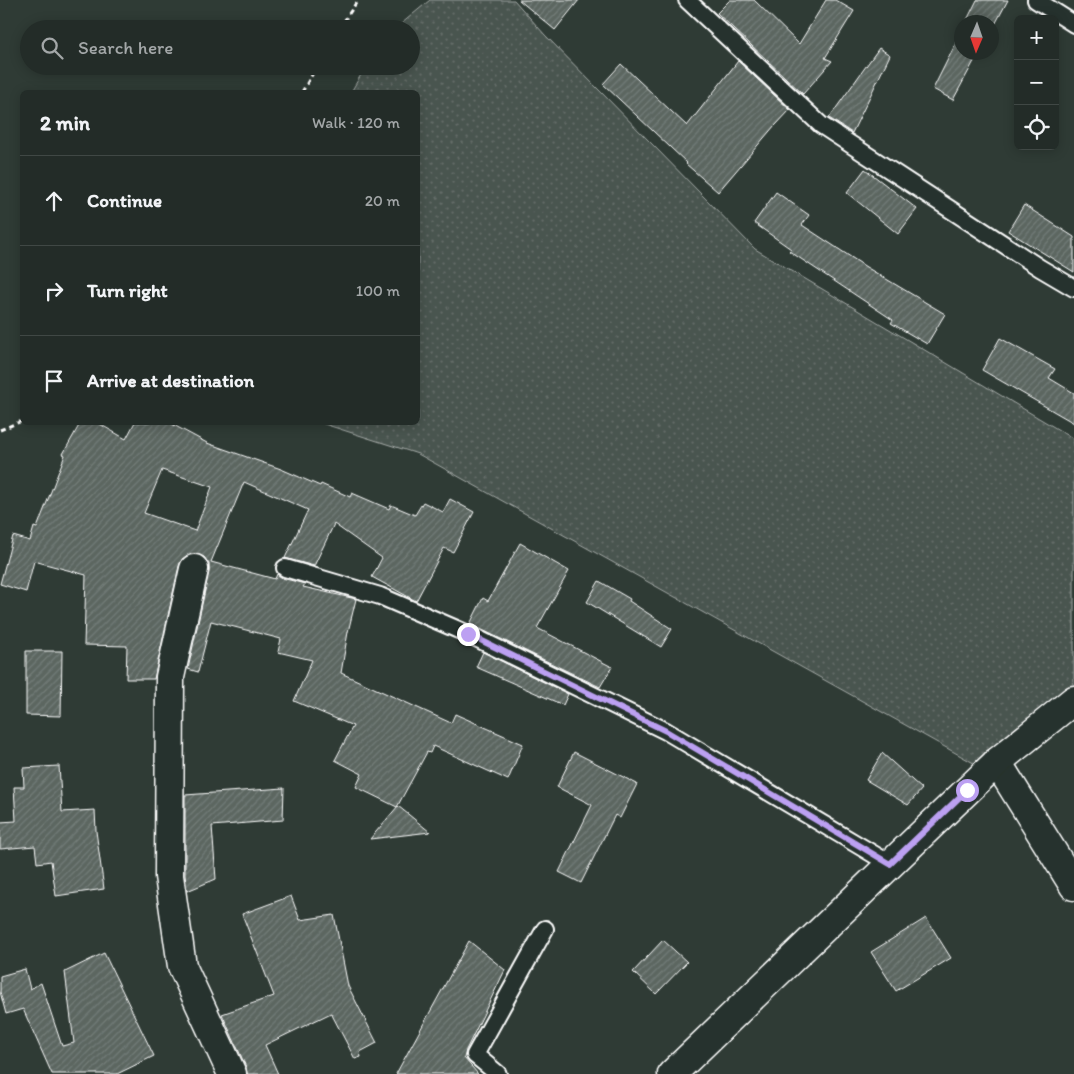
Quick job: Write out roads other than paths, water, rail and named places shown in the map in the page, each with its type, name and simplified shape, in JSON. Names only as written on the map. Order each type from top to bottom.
[{"type":"street","points":[[194,569],[170,677],[169,876],[182,966],[232,1074]]},
{"type":"street","points":[[672,1074],[997,762],[1074,700]]},
{"type":"street","points":[[997,762],[1074,886]]},
{"type":"lane","points":[[687,0],[821,125],[1040,268],[1074,288]]},
{"type":"lane","points":[[1036,0],[1074,24]]},
{"type":"lane","points":[[285,568],[380,596],[468,634],[666,731],[890,864]]},
{"type":"lane","points":[[498,1074],[475,1055],[546,929]]}]
